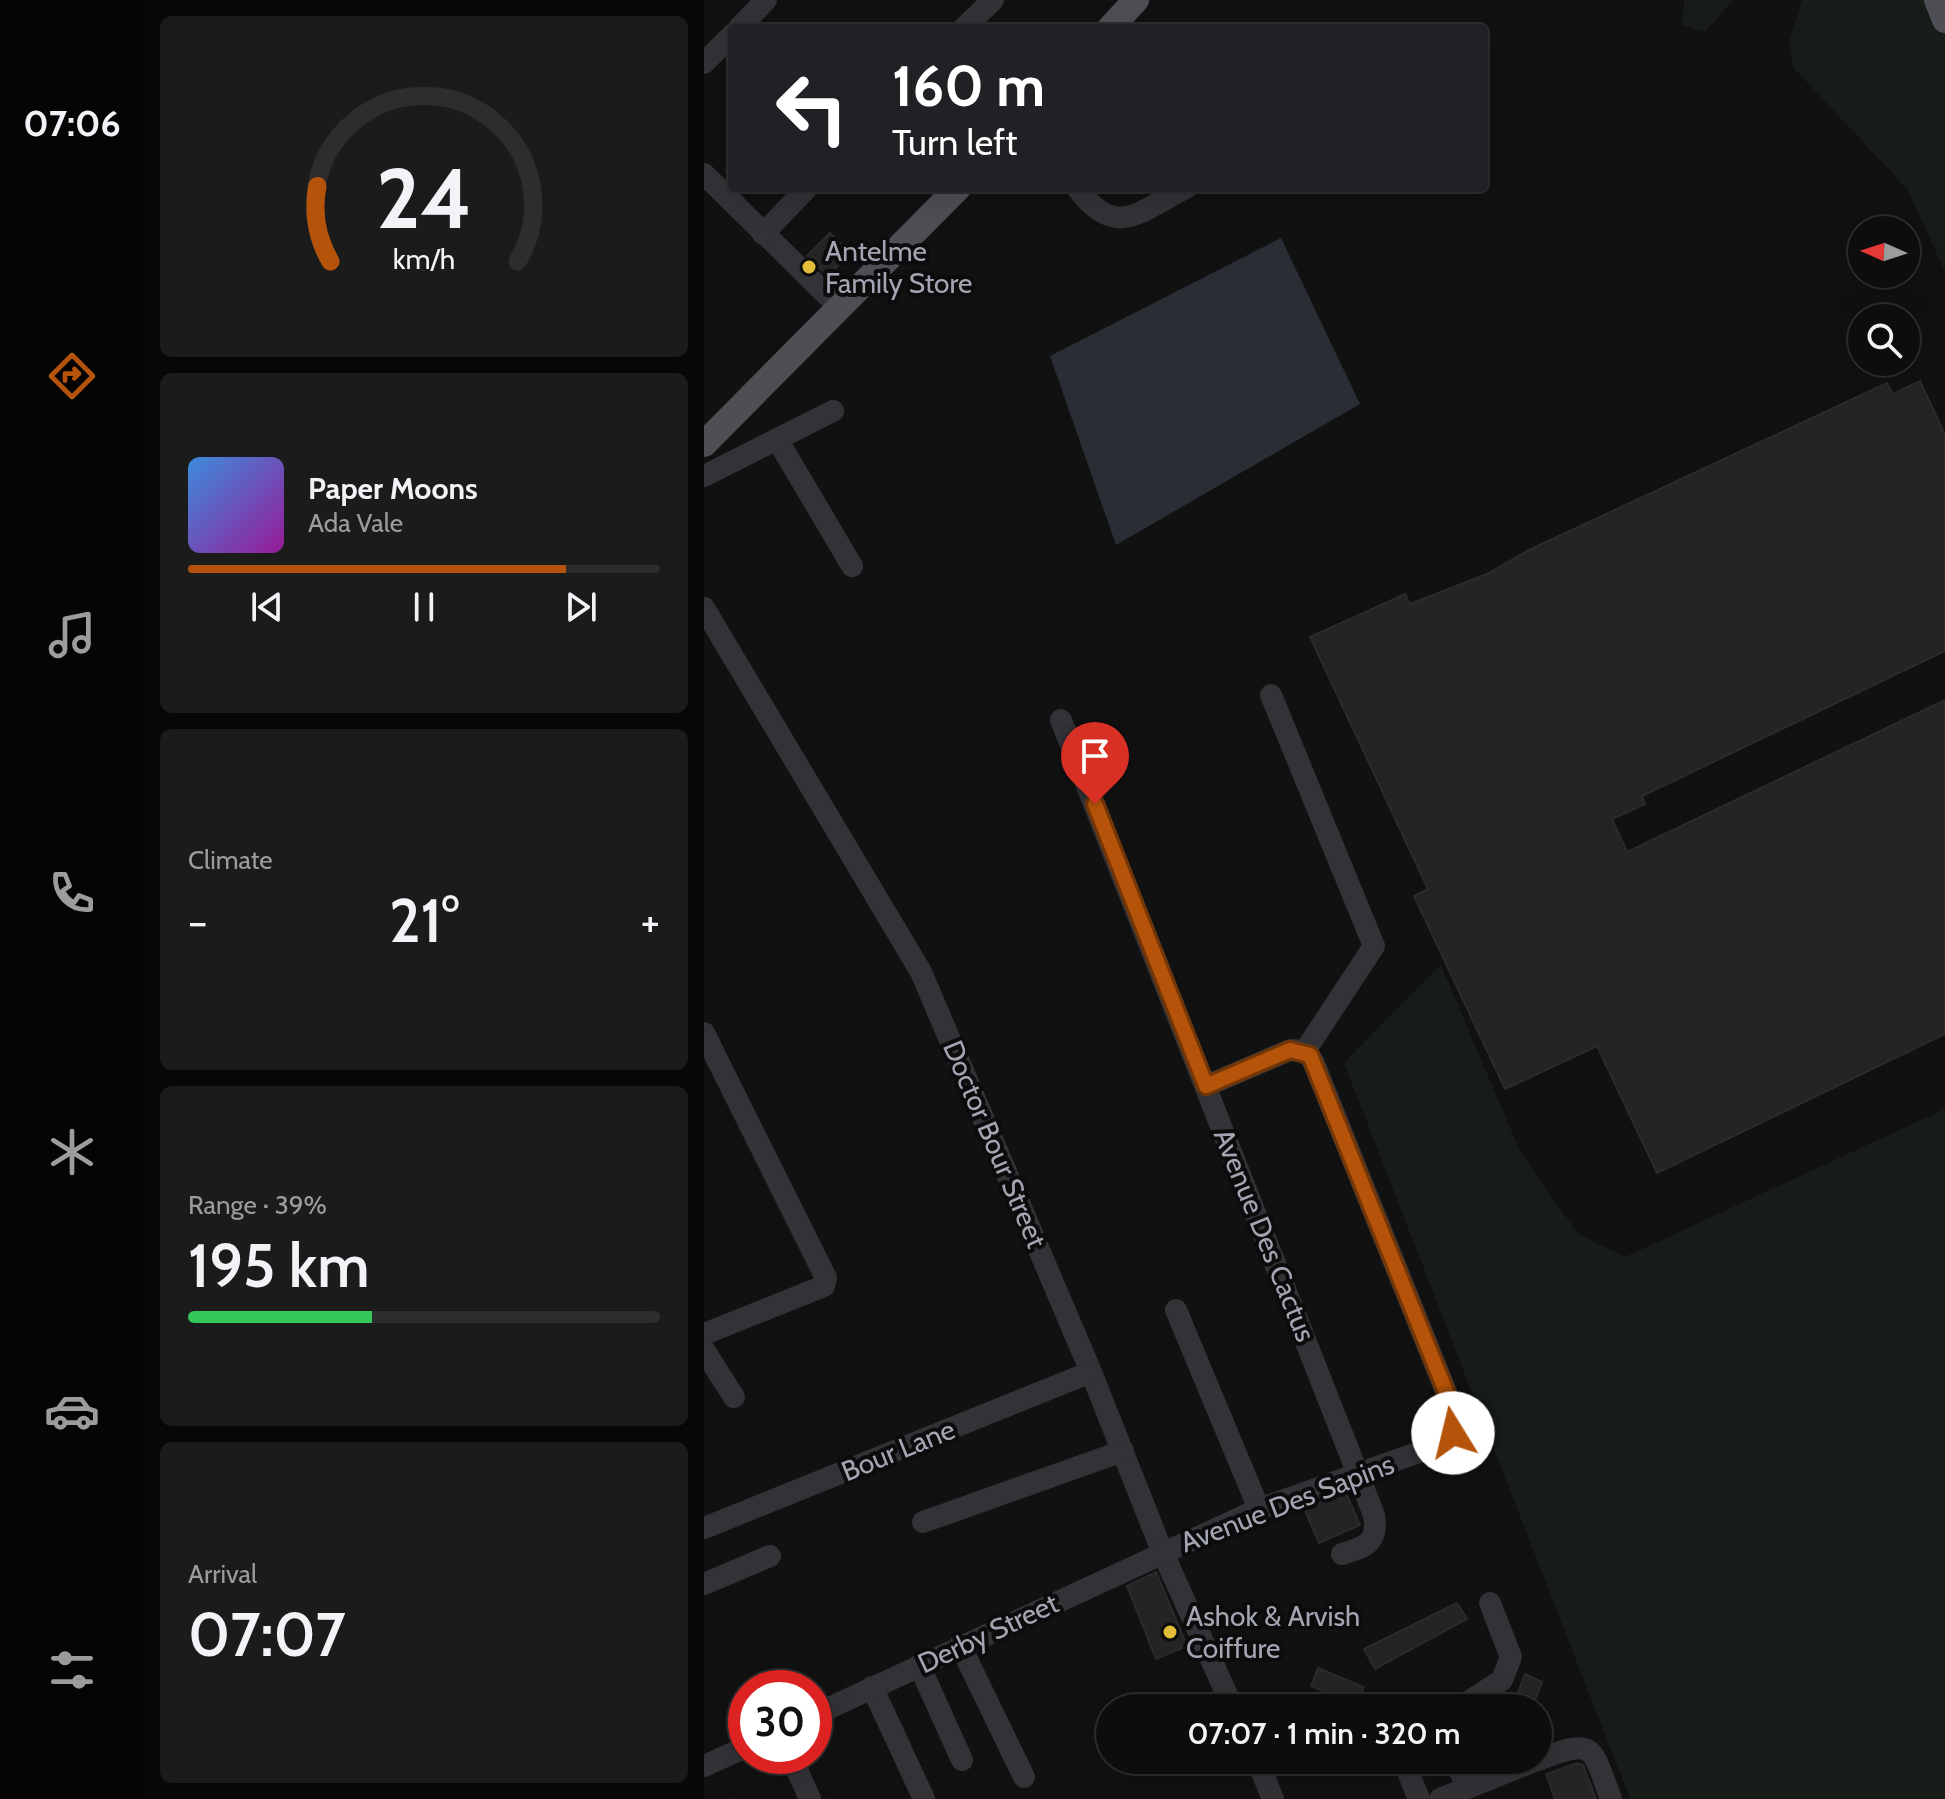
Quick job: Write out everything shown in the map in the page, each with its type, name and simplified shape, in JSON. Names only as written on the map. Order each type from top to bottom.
[{"type":"main road","points":[[1114,24],[1136,0]]},
{"type":"main road","points":[[1937,0],[1945,20]]},
{"type":"main road","points":[[704,444],[954,192]]},
{"type":"street","points":[[743,24],[766,0]]},
{"type":"street","points":[[968,24],[993,0]]},
{"type":"street","points":[[704,63],[728,39]]},
{"type":"street","points":[[704,174],[840,308]]},
{"type":"street","points":[[763,234],[803,192]]},
{"type":"street","points":[[1080,192],[1094,210],[1110,218],[1129,217],[1178,192]]},
{"type":"street","points":[[704,476],[833,411]]},
{"type":"street","points":[[777,439],[852,566]]},
{"type":"street","name":"Doctor Bour Street","points":[[704,608],[921,972],[1091,1372],[1162,1551],[1227,1694]]},
{"type":"street","points":[[1206,1086],[1290,1050],[1305,1051],[1374,946],[1271,695]]},
{"type":"street","name":"Avenue Des Cactus","points":[[1061,720],[1374,1515],[1376,1535],[1366,1547],[1342,1554]]},
{"type":"street","points":[[704,1033],[826,1278],[824,1286],[704,1334]]},
{"type":"street","name":"Avenue Des Sapins","points":[[1162,1551],[1259,1509],[1439,1445],[1453,1433],[1453,1409],[1313,1061],[1305,1051]]},
{"type":"street","points":[[1176,1310],[1259,1509]]},
{"type":"street","points":[[704,1350],[734,1397]]},
{"type":"street","name":"Bour Lane","points":[[704,1528],[1091,1372]]},
{"type":"street","points":[[923,1522],[1123,1451]]},
{"type":"street","name":"Derby Street","points":[[832,1706],[1162,1551]]},
{"type":"street","points":[[704,1584],[770,1556]]},
{"type":"street","points":[[1480,1694],[1502,1680],[1511,1657],[1490,1603]]},
{"type":"street","points":[[960,1645],[1024,1777]]},
{"type":"street","points":[[919,1665],[962,1760]]},
{"type":"street","points":[[872,1687],[924,1799]]},
{"type":"street","points":[[1552,1755],[1585,1747],[1594,1754],[1611,1799]]},
{"type":"street","points":[[704,1766],[728,1755]]},
{"type":"street","points":[[799,1774],[810,1799]]},
{"type":"street","points":[[1263,1774],[1274,1798]]},
{"type":"street","points":[[1409,1774],[1419,1799]]},
{"type":"street","points":[[1461,1774],[1468,1787]]},
{"type":"street","points":[[1440,1799],[1502,1774]]},
{"type":"shaded area","points":[[1684,0],[1733,0],[1705,32],[1682,25]]},
{"type":"shaded area","points":[[1802,0],[1945,0],[1945,272],[1908,190],[1793,67],[1789,42]]},
{"type":"shaded area","points":[[1281,238],[1360,404],[1116,545],[1050,356]]},
{"type":"shaded area","points":[[1441,965],[1520,1151],[1578,1234],[1625,1257],[1945,1109],[1945,1799],[1630,1799],[1344,1063]]},
{"type":"building","points":[[830,233],[850,253],[828,276],[807,256]]},
{"type":"building","points":[[1920,381],[1945,435],[1945,651],[1642,796],[1645,804],[1612,819],[1627,852],[1945,700],[1945,1034],[1657,1173],[1597,1046],[1505,1089],[1414,896],[1428,889],[1310,637],[1405,594],[1410,604],[1487,574],[1529,550],[1887,383],[1893,394]]},
{"type":"building","points":[[1346,1493],[1360,1525],[1319,1543],[1304,1508]]},
{"type":"building","points":[[1156,1572],[1187,1646],[1156,1659],[1127,1586]]},
{"type":"building","points":[[1457,1603],[1467,1619],[1375,1669],[1364,1649]]},
{"type":"building","points":[[1318,1668],[1364,1687],[1361,1694],[1330,1694],[1311,1686]]},
{"type":"building","points":[[1525,1674],[1542,1682],[1537,1694],[1517,1694]]},
{"type":"building","points":[[1577,1763],[1583,1765],[1596,1799],[1555,1799],[1546,1774]]},
{"type":"place","name":"Antelme Family Store","points":[[809,267]]},
{"type":"place","name":"Ashok & Arvish Coiffure","points":[[1170,1632]]},
{"type":"route","points":[[1095,804],[1206,1086],[1290,1050],[1305,1051],[1310,1055],[1453,1409],[1453,1433]]}]
